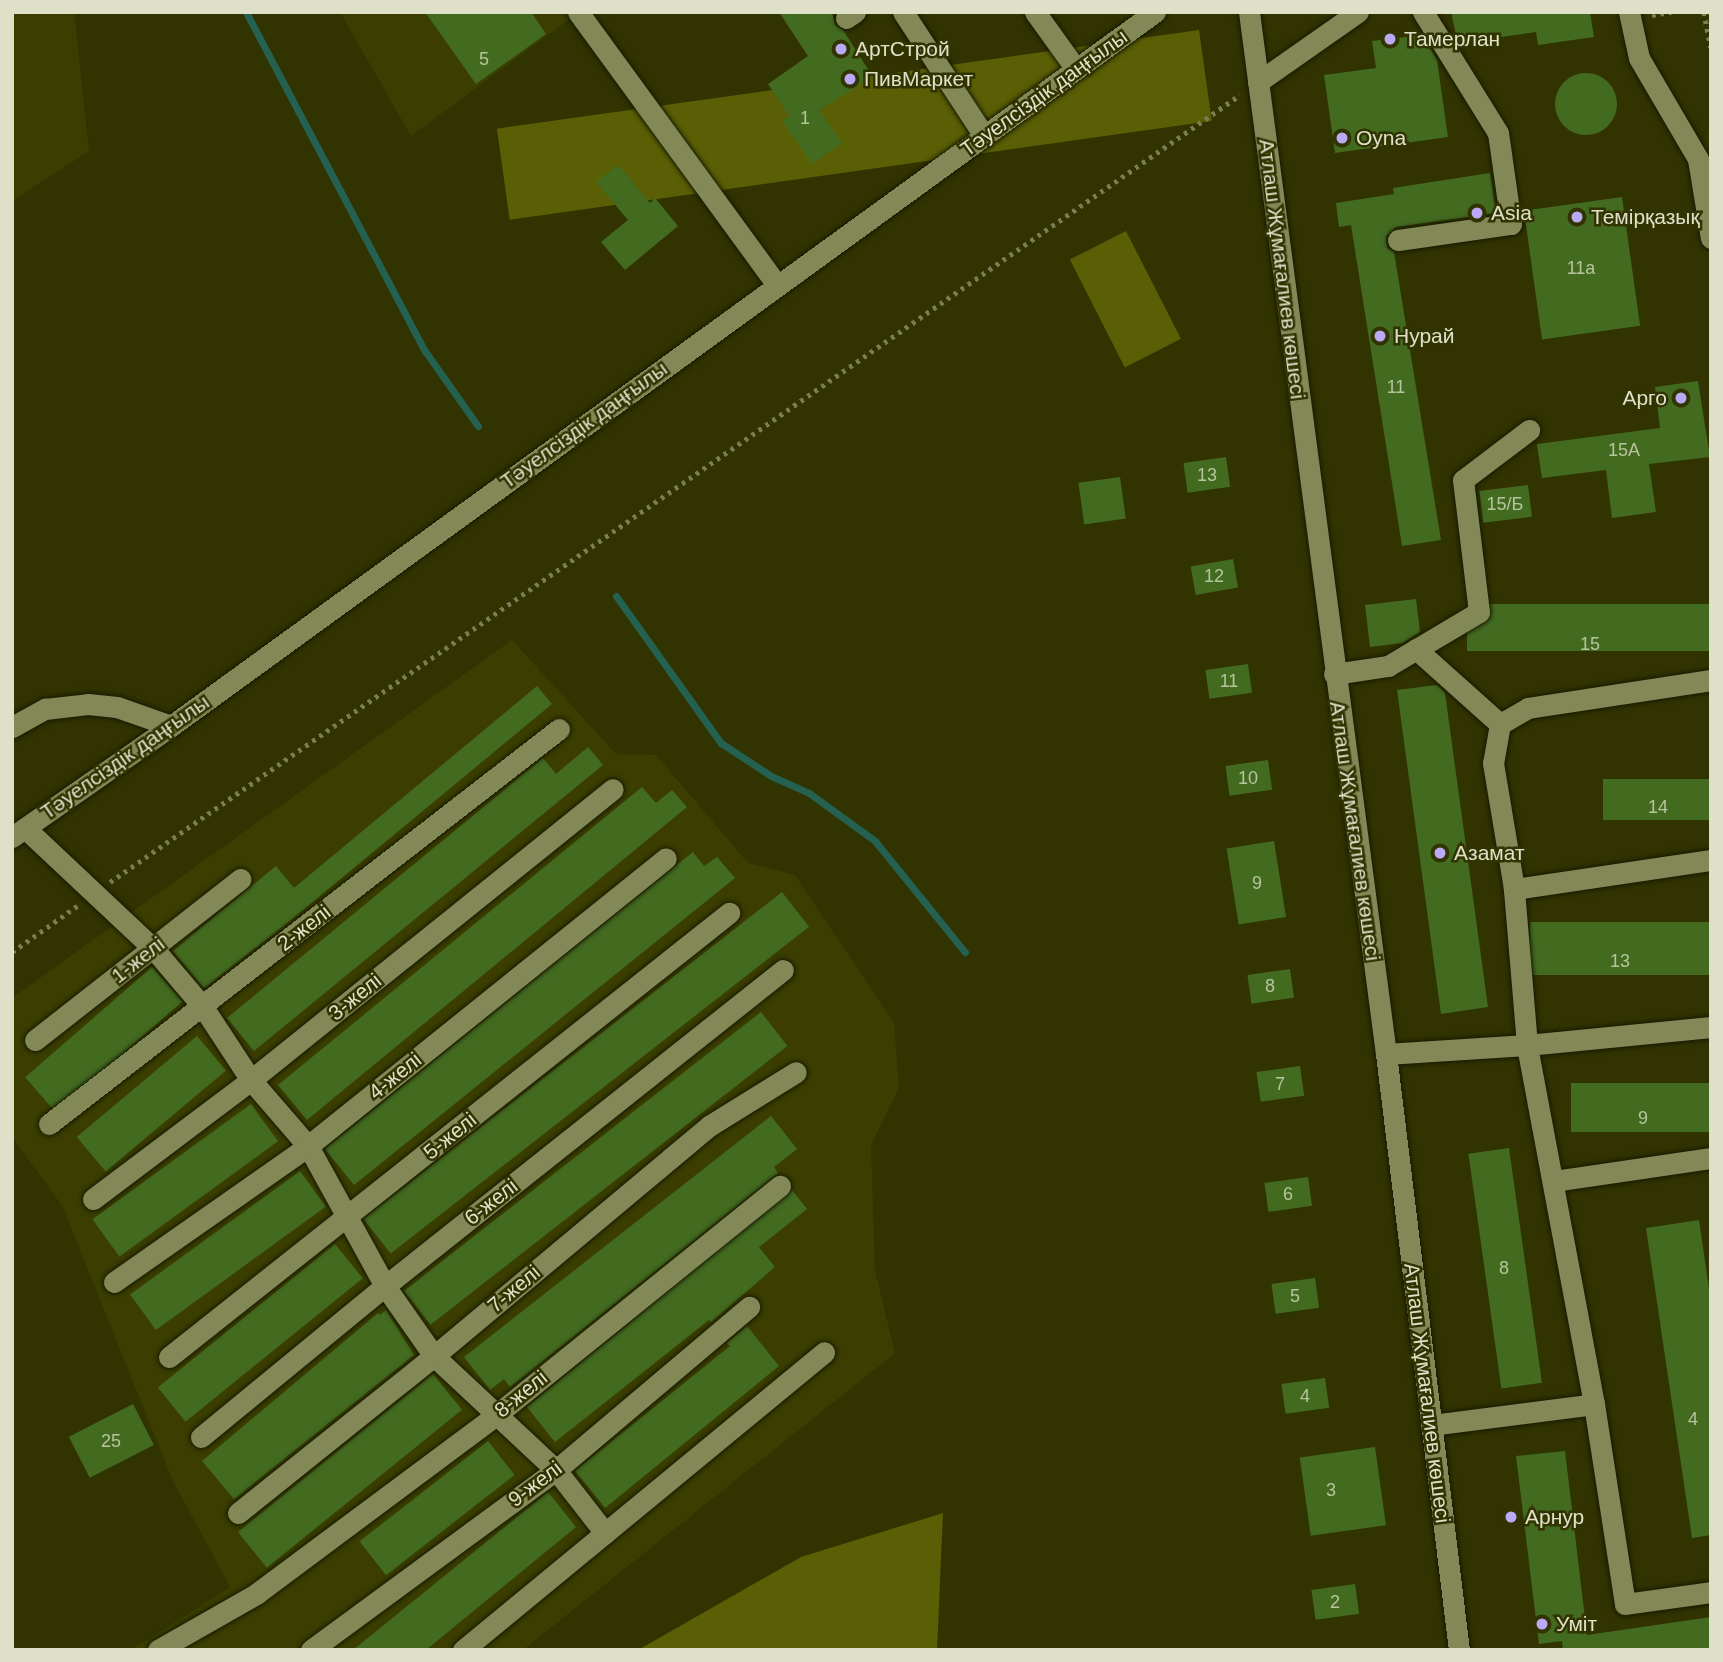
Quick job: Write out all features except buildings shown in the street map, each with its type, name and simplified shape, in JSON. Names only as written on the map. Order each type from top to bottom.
[{"type":"street","points":[[578,12],[777,285]]},
{"type":"street","points":[[903,12],[984,136]]},
{"type":"street","points":[[1034,12],[1076,69]]},
{"type":"street","name":"Тәуелсіздік даңғылы","points":[[19,832],[171,726],[1156,12]]},
{"type":"street","name":"Атлаш Жұмағалиев көшесі","points":[[1249,12],[1386,1054],[1460,1650]]},
{"type":"street","points":[[1258,82],[1358,12]]},
{"type":"street","points":[[1398,240],[1511,224],[1497,133],[1423,12]]},
{"type":"street","points":[[1639,14],[1639,58],[1698,159],[1711,238]]},
{"type":"street","points":[[1334,674],[1388,666],[1479,612],[1463,480],[1528,430]]},
{"type":"street","points":[[1416,649],[1500,724]]},
{"type":"street","points":[[1500,724],[1528,708],[1711,680]]},
{"type":"street","points":[[12,727],[24,718],[45,709],[88,704],[117,707],[171,726]]},
{"type":"street","points":[[1500,724],[1493,763],[1514,889],[1527,1045],[1594,1404],[1625,1604],[1711,1592]]},
{"type":"street","name":"2-желі","points":[[49,1124],[558,729]]},
{"type":"street","name":"3-желі","points":[[93,1199],[251,1080],[613,789]]},
{"type":"street","points":[[19,832],[95,893],[153,948],[203,1007],[251,1080],[308,1146],[385,1286],[434,1356],[555,1470],[605,1533]]},
{"type":"street","name":"4-желі","points":[[114,1282],[308,1146],[666,858]]},
{"type":"street","points":[[1514,889],[1711,860]]},
{"type":"street","name":"1-желі","points":[[35,1040],[240,880]]},
{"type":"street","name":"5-желі","points":[[169,1357],[349,1217],[729,913]]},
{"type":"street","name":"6-желі","points":[[201,1437],[385,1286],[783,970]]},
{"type":"street","points":[[1386,1054],[1527,1045],[1711,1027]]},
{"type":"street","name":"7-желі","points":[[238,1513],[434,1356],[709,1126],[796,1072]]},
{"type":"street","points":[[1553,1181],[1711,1158]]},
{"type":"street","name":"8-желі","points":[[158,1650],[256,1594],[496,1415],[780,1185]]},
{"type":"street","name":"9-желі","points":[[312,1650],[555,1470],[749,1307]]},
{"type":"street","points":[[463,1650],[824,1352]]},
{"type":"street","points":[[1431,1425],[1594,1404]]},
{"type":"path","points":[[1639,14],[1672,12]]},
{"type":"path","points":[[1704,12],[1711,47]]},
{"type":"path","points":[[12,952],[1258,82]]},
{"type":"shaded area","points":[[12,12],[74,12],[89,151],[12,201]]},
{"type":"shaded area","points":[[340,12],[579,12],[411,136]]},
{"type":"shaded area","points":[[1199,30],[1212,121],[510,220],[497,129]]},
{"type":"shaded area","points":[[1126,231],[1181,339],[1125,367],[1070,260]]},
{"type":"shaded area","points":[[512,640],[616,754],[656,755],[748,863],[795,875],[894,1023],[899,1088],[871,1145],[875,1270],[895,1353],[523,1650],[131,1650],[230,1587],[172,1479],[63,1207],[12,1137],[12,998]]},
{"type":"shaded area","points":[[943,1513],[937,1650],[638,1650],[801,1557]]},
{"type":"waterway","points":[[246,12],[425,351],[478,426]]},
{"type":"waterway","points":[[616,596],[721,743],[771,776],[809,793],[875,841],[965,952]]},
{"type":"place","name":"Тамерлан","points":[[1390,39]]},
{"type":"place","name":"АртСтрой","points":[[841,49]]},
{"type":"place","name":"ПивМаркет","points":[[850,79]]},
{"type":"place","name":"Oyna","points":[[1342,138]]},
{"type":"place","name":"Asia","points":[[1477,213]]},
{"type":"place","name":"Темірқазық","points":[[1577,217]]},
{"type":"place","name":"Нурай","points":[[1380,336]]},
{"type":"place","name":"Арго","points":[[1681,398]]},
{"type":"place","name":"Азамат","points":[[1440,853]]},
{"type":"place","name":"Арнур","points":[[1511,1517]]},
{"type":"place","name":"Умiт","points":[[1542,1624]]}]
